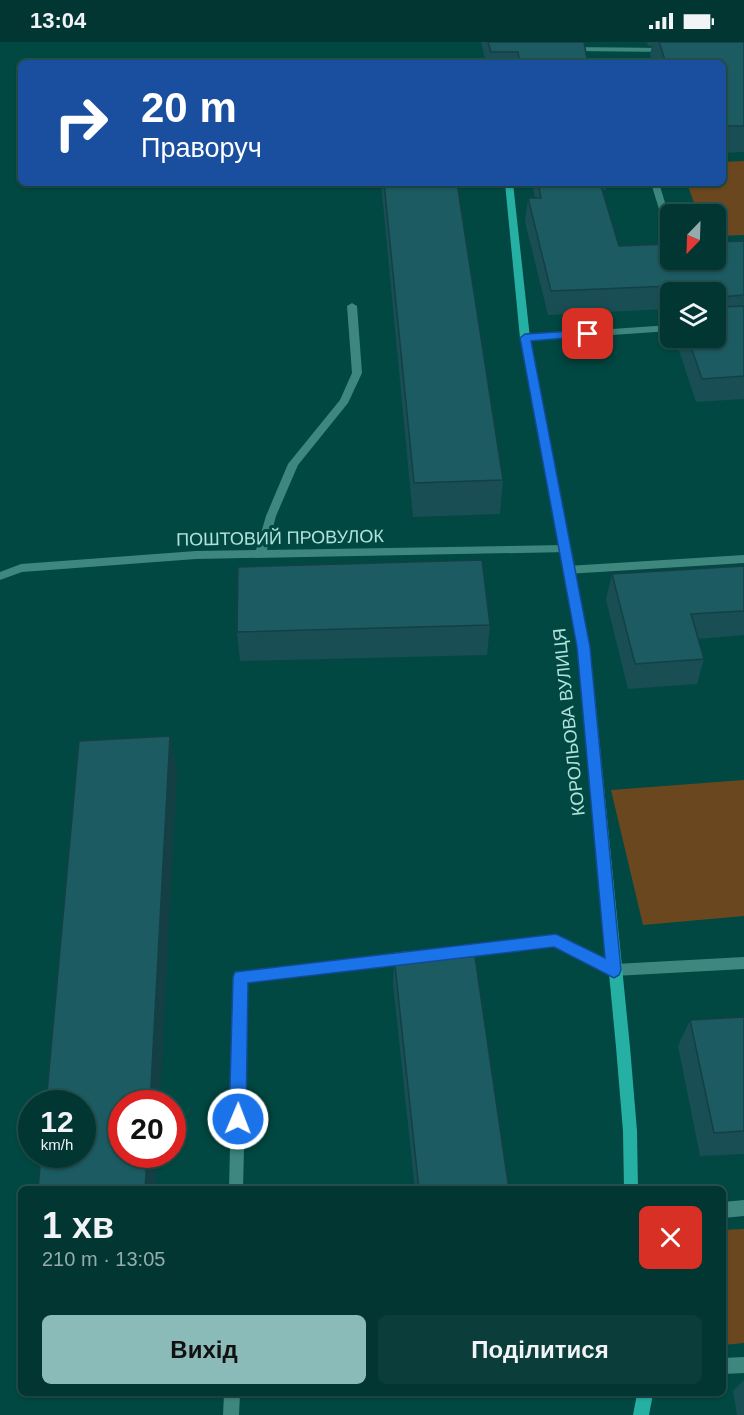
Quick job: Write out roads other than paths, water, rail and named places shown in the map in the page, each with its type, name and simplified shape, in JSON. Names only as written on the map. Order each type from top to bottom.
[{"type":"street","points":[[566,49],[615,53],[673,50]]},
{"type":"street","name":"КОРОЛЬОВА ВУЛИЦЯ","points":[[509,186],[525,338],[567,570],[584,647],[630,1131],[632,1186]]},
{"type":"street","points":[[656,186],[661,204]]},
{"type":"street","points":[[260,554],[271,516],[293,464],[344,401],[357,373],[352,306]]},
{"type":"street","points":[[525,338],[660,329]]},
{"type":"street","name":"ПОШТОВИЙ ПРОВУЛОК","points":[[0,576],[21,568],[196,555],[564,549]]},
{"type":"street","points":[[567,570],[744,559]]},
{"type":"street","points":[[451,953],[556,940],[614,970],[744,963]]},
{"type":"street","points":[[236,1186],[241,977],[427,955]]},
{"type":"street","points":[[726,1210],[744,1208]]},
{"type":"street","points":[[726,1366],[744,1365]]},
{"type":"street","points":[[231,1415],[232,1396]]},
{"type":"street","points":[[641,1415],[645,1396]]}]
